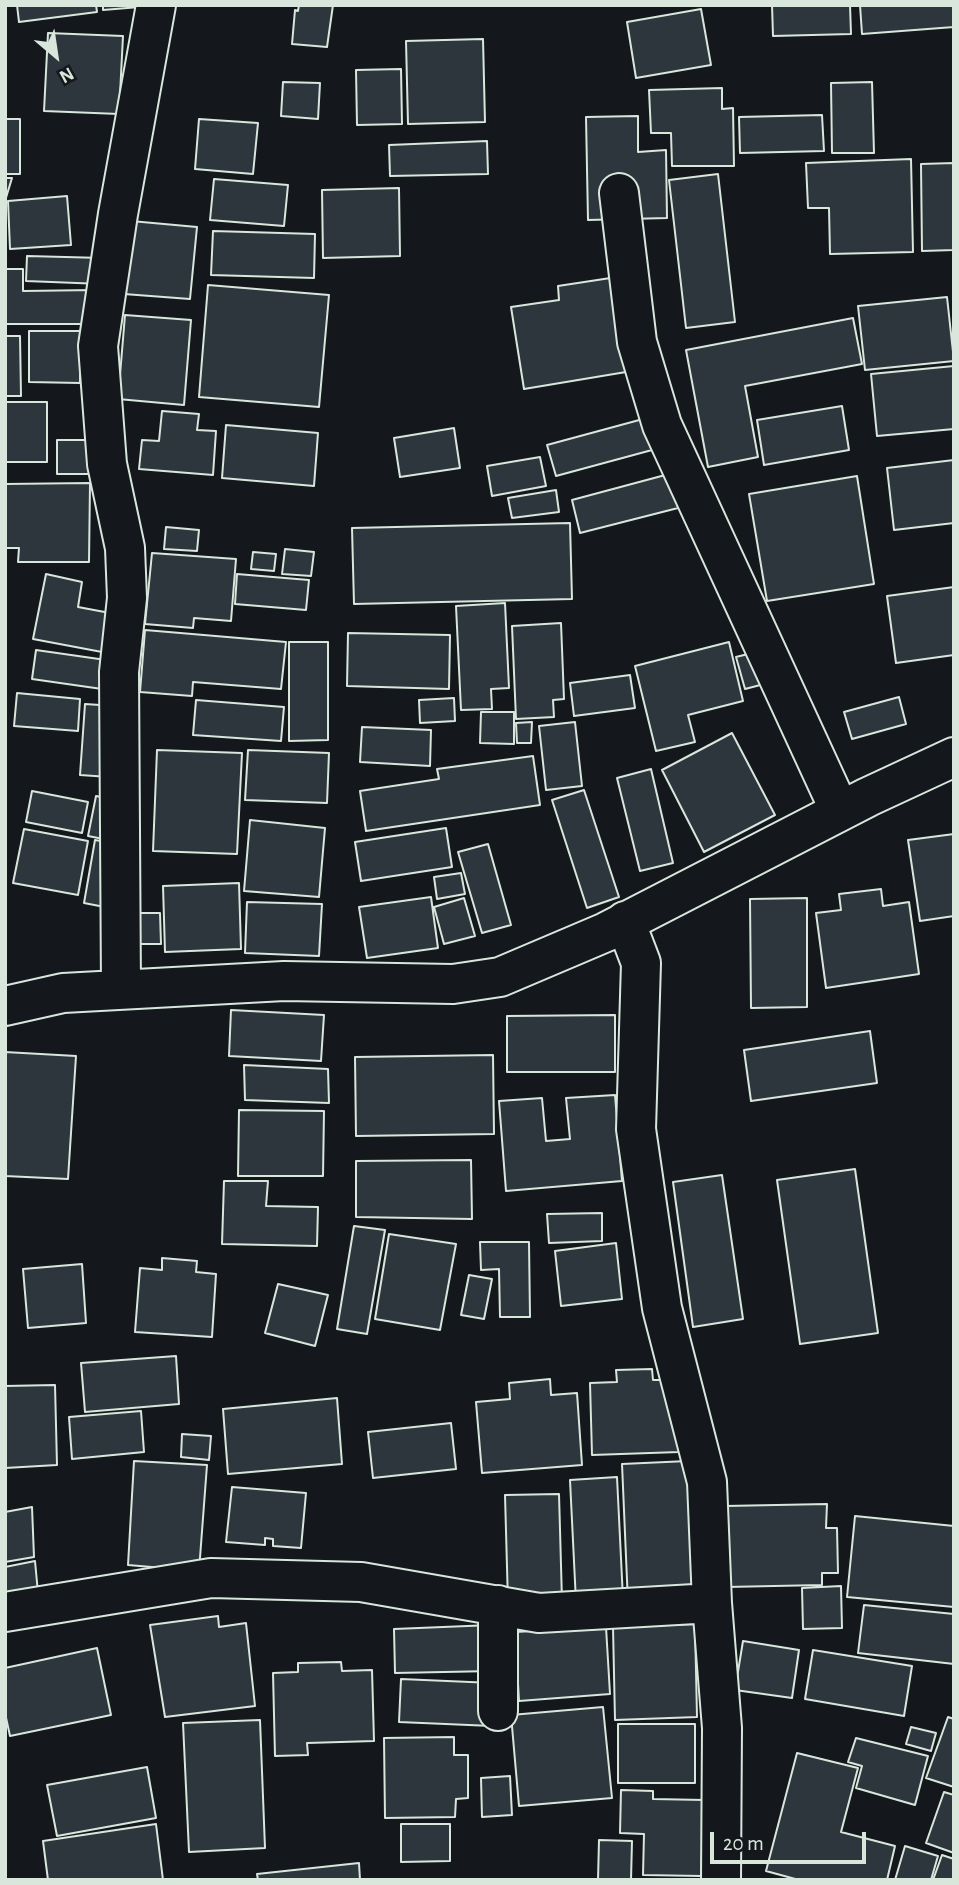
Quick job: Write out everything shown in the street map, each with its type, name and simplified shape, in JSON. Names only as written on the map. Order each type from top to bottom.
[{"type":"street","points":[[121,990],[119,672],[127,598],[125,548],[107,464],[98,346],[118,214],[156,5]]},
{"type":"street","points":[[619,193],[637,342],[662,425],[840,811]]},
{"type":"street","points":[[5,1006],[63,993],[284,981],[453,984],[500,977],[625,921],[840,811],[954,757]]},
{"type":"street","points":[[625,921],[640,963],[636,1129],[662,1308],[707,1482],[712,1603],[722,1728],[721,1880]]},
{"type":"street","points":[[5,1612],[211,1578],[361,1582],[539,1613],[712,1603]]},
{"type":"street","points":[[498,1605],[498,1711]]},
{"type":"building","points":[[17,5],[96,5],[97,12],[19,22]]},
{"type":"building","points":[[103,5],[152,5],[152,6],[103,10]]},
{"type":"building","points":[[299,5],[333,5],[327,47],[292,44],[295,10],[298,11]]},
{"type":"building","points":[[772,5],[850,5],[851,34],[773,36]]},
{"type":"building","points":[[860,5],[954,5],[954,27],[862,34]]},
{"type":"building","points":[[701,9],[711,65],[636,78],[627,22]]},
{"type":"building","points":[[48,33],[123,36],[119,114],[44,111]]},
{"type":"building","points":[[483,39],[485,122],[408,124],[406,41]]},
{"type":"building","points":[[401,69],[402,124],[357,125],[356,70]]},
{"type":"building","points":[[283,82],[320,83],[318,119],[281,116]]},
{"type":"building","points":[[872,82],[874,153],[832,153],[831,83]]},
{"type":"building","points":[[722,88],[722,109],[733,108],[734,166],[672,166],[671,133],[651,133],[649,90]]},
{"type":"building","points":[[822,115],[824,151],[740,153],[739,117]]},
{"type":"building","points":[[638,116],[638,152],[666,150],[667,218],[588,220],[586,117]]},
{"type":"building","points":[[5,119],[20,119],[20,174],[5,174]]},
{"type":"building","points":[[199,119],[258,123],[253,174],[195,169]]},
{"type":"building","points":[[487,141],[488,174],[390,176],[389,145]]},
{"type":"building","points":[[911,159],[913,252],[830,254],[829,208],[808,208],[806,163]]},
{"type":"building","points":[[954,163],[954,250],[922,251],[921,164]]},
{"type":"building","points":[[718,174],[735,322],[686,328],[669,180]]},
{"type":"building","points":[[5,178],[12,178],[5,201]]},
{"type":"building","points":[[214,179],[288,185],[284,226],[210,220]]},
{"type":"building","points":[[399,188],[400,256],[323,258],[322,190]]},
{"type":"building","points":[[67,196],[71,245],[10,249],[8,201]]},
{"type":"building","points":[[131,221],[197,227],[190,299],[124,294]]},
{"type":"building","points":[[213,231],[315,234],[314,278],[211,275]]},
{"type":"building","points":[[27,256],[103,258],[102,284],[26,281]]},
{"type":"building","points":[[5,269],[23,269],[23,291],[95,290],[95,324],[5,324]]},
{"type":"building","points":[[617,277],[632,371],[524,389],[511,307],[559,300],[558,286]]},
{"type":"building","points":[[208,285],[329,295],[319,407],[199,397]]},
{"type":"building","points":[[947,297],[954,361],[865,370],[858,306]]},
{"type":"building","points":[[125,315],[191,320],[184,405],[118,399]]},
{"type":"building","points":[[853,318],[862,364],[745,386],[758,457],[708,467],[686,350]]},
{"type":"building","points":[[29,331],[80,331],[80,383],[29,382]]},
{"type":"building","points":[[5,336],[20,336],[21,396],[5,396]]},
{"type":"building","points":[[954,366],[954,429],[877,436],[871,374]]},
{"type":"building","points":[[5,402],[47,402],[47,462],[5,462]]},
{"type":"building","points":[[842,406],[849,450],[764,465],[757,420]]},
{"type":"building","points":[[162,411],[199,414],[197,430],[216,431],[213,475],[139,469],[142,440],[159,441]]},
{"type":"building","points":[[643,419],[652,450],[556,476],[547,445]]},
{"type":"building","points":[[226,425],[318,433],[314,486],[222,478]]},
{"type":"building","points":[[454,428],[460,468],[400,477],[394,438]]},
{"type":"building","points":[[57,440],[98,440],[98,474],[57,474]]},
{"type":"building","points":[[540,457],[546,486],[492,496],[487,466]]},
{"type":"building","points":[[954,460],[954,523],[894,530],[887,468]]},
{"type":"building","points":[[669,474],[678,508],[580,533],[572,500]]},
{"type":"building","points":[[857,476],[874,584],[767,601],[749,494]]},
{"type":"building","points":[[90,483],[89,562],[18,562],[19,548],[5,548],[5,484]]},
{"type":"building","points":[[556,490],[559,512],[512,518],[508,498]]},
{"type":"building","points":[[570,523],[572,599],[354,604],[352,528]]},
{"type":"building","points":[[166,527],[199,530],[197,551],[164,549]]},
{"type":"building","points":[[285,549],[314,552],[311,576],[282,574]]},
{"type":"building","points":[[253,552],[276,554],[274,571],[251,569]]},
{"type":"building","points":[[152,553],[236,559],[231,621],[194,618],[193,628],[145,624]]},
{"type":"building","points":[[46,574],[82,582],[78,607],[110,613],[102,652],[33,639]]},
{"type":"building","points":[[237,574],[309,580],[306,610],[235,604]]},
{"type":"building","points":[[954,587],[954,655],[896,663],[887,596]]},
{"type":"building","points":[[505,603],[509,688],[491,689],[492,709],[461,710],[456,606]]},
{"type":"building","points":[[561,623],[564,699],[553,700],[554,717],[516,719],[512,626]]},
{"type":"building","points":[[145,630],[286,642],[281,689],[193,682],[192,696],[140,692]]},
{"type":"building","points":[[348,633],[450,635],[449,689],[347,686]]},
{"type":"building","points":[[289,642],[328,642],[328,740],[289,741]]},
{"type":"building","points":[[729,642],[743,701],[688,715],[695,742],[656,751],[635,666]]},
{"type":"building","points":[[36,650],[113,661],[109,690],[32,679]]},
{"type":"building","points":[[760,651],[768,683],[745,689],[736,657]]},
{"type":"building","points":[[630,675],[635,708],[574,716],[570,683]]},
{"type":"building","points":[[17,693],[80,699],[78,731],[14,726]]},
{"type":"building","points":[[899,697],[906,724],[852,739],[844,712]]},
{"type":"building","points":[[454,698],[455,721],[420,723],[419,700]]},
{"type":"building","points":[[196,700],[284,707],[281,741],[193,735]]},
{"type":"building","points":[[85,704],[115,706],[109,777],[80,775]]},
{"type":"building","points":[[481,712],[514,712],[514,744],[480,743]]},
{"type":"building","points":[[532,722],[531,743],[517,743],[516,723]]},
{"type":"building","points":[[575,722],[582,786],[546,790],[539,726]]},
{"type":"building","points":[[362,727],[431,730],[430,766],[360,762]]},
{"type":"building","points":[[732,733],[775,815],[704,852],[662,770]]},
{"type":"building","points":[[157,750],[242,753],[237,854],[153,851]]},
{"type":"building","points":[[248,750],[329,753],[327,803],[245,800]]},
{"type":"building","points":[[533,756],[540,805],[366,831],[360,791],[439,779],[437,769]]},
{"type":"building","points":[[651,769],[673,863],[640,871],[617,778]]},
{"type":"building","points":[[584,790],[619,897],[587,908],[552,800]]},
{"type":"building","points":[[32,791],[88,802],[82,833],[26,822]]},
{"type":"building","points":[[96,796],[132,803],[124,843],[88,836]]},
{"type":"building","points":[[250,820],[325,828],[319,897],[244,891]]},
{"type":"building","points":[[446,828],[452,867],[361,881],[355,842]]},
{"type":"building","points":[[24,829],[88,841],[78,895],[13,883]]},
{"type":"building","points":[[954,834],[954,916],[920,921],[908,840]]},
{"type":"building","points":[[95,840],[127,846],[115,909],[84,903]]},
{"type":"building","points":[[488,844],[511,925],[482,933],[458,852]]},
{"type":"building","points":[[461,873],[465,894],[437,899],[434,877]]},
{"type":"building","points":[[239,883],[241,949],[165,952],[163,886]]},
{"type":"building","points":[[881,889],[883,906],[909,902],[919,974],[826,988],[816,913],[841,910],[839,894]]},
{"type":"building","points":[[431,897],[438,948],[367,958],[359,907]]},
{"type":"building","points":[[464,898],[475,936],[444,944],[434,907]]},
{"type":"building","points":[[807,898],[807,1007],[751,1008],[750,899]]},
{"type":"building","points":[[247,902],[322,904],[319,956],[245,953]]},
{"type":"building","points":[[137,913],[160,913],[161,944],[137,944]]},
{"type":"building","points":[[231,1010],[324,1015],[321,1061],[229,1056]]},
{"type":"building","points":[[615,1015],[615,1072],[507,1072],[507,1016]]},
{"type":"building","points":[[870,1031],[877,1083],[751,1101],[744,1050]]},
{"type":"building","points":[[5,1052],[76,1056],[68,1179],[5,1176]]},
{"type":"building","points":[[493,1055],[494,1134],[356,1136],[355,1057]]},
{"type":"building","points":[[244,1065],[328,1069],[329,1103],[245,1100]]},
{"type":"building","points":[[615,1095],[622,1181],[506,1191],[499,1101],[542,1098],[546,1141],[570,1139],[566,1098]]},
{"type":"building","points":[[239,1110],[324,1111],[323,1176],[238,1176]]},
{"type":"building","points":[[471,1160],[472,1219],[356,1217],[356,1161]]},
{"type":"building","points":[[855,1169],[878,1333],[800,1344],[777,1180]]},
{"type":"building","points":[[722,1175],[743,1319],[693,1327],[673,1182]]},
{"type":"building","points":[[224,1181],[268,1181],[266,1206],[318,1207],[317,1246],[222,1244]]},
{"type":"building","points":[[602,1213],[602,1241],[549,1243],[547,1214]]},
{"type":"building","points":[[354,1226],[385,1230],[367,1334],[337,1329]]},
{"type":"building","points":[[389,1234],[456,1244],[440,1330],[375,1319]]},
{"type":"building","points":[[480,1242],[529,1242],[530,1317],[500,1317],[499,1269],[481,1270]]},
{"type":"building","points":[[616,1243],[622,1299],[561,1306],[555,1251]]},
{"type":"building","points":[[162,1258],[197,1261],[196,1272],[216,1274],[212,1337],[135,1332],[140,1268],[162,1270]]},
{"type":"building","points":[[82,1264],[86,1323],[28,1328],[23,1269]]},
{"type":"building","points":[[469,1275],[492,1279],[484,1319],[461,1315]]},
{"type":"building","points":[[278,1284],[328,1295],[315,1346],[265,1333]]},
{"type":"building","points":[[176,1356],[179,1404],[85,1412],[81,1363]]},
{"type":"building","points":[[652,1369],[653,1380],[677,1380],[679,1452],[592,1455],[590,1383],[617,1382],[616,1370]]},
{"type":"building","points":[[550,1379],[551,1395],[577,1393],[582,1465],[482,1473],[476,1402],[510,1399],[509,1383]]},
{"type":"building","points":[[55,1385],[57,1465],[5,1468],[5,1386]]},
{"type":"building","points":[[337,1398],[342,1464],[228,1474],[223,1409]]},
{"type":"building","points":[[141,1411],[144,1452],[72,1459],[69,1417]]},
{"type":"building","points":[[451,1423],[456,1469],[373,1478],[368,1432]]},
{"type":"building","points":[[182,1434],[211,1436],[209,1460],[181,1457]]},
{"type":"building","points":[[134,1461],[207,1465],[199,1571],[128,1565]]},
{"type":"building","points":[[688,1461],[709,1599],[628,1603],[622,1464]]},
{"type":"building","points":[[617,1477],[623,1599],[576,1602],[570,1480]]},
{"type":"building","points":[[232,1487],[306,1493],[301,1548],[273,1546],[273,1539],[265,1538],[265,1545],[226,1542]]},
{"type":"building","points":[[559,1494],[562,1601],[508,1603],[505,1495]]},
{"type":"building","points":[[827,1504],[826,1528],[837,1528],[838,1573],[822,1573],[822,1585],[726,1587],[725,1506]]},
{"type":"building","points":[[32,1507],[34,1557],[5,1562],[5,1512]]},
{"type":"building","points":[[855,1516],[954,1526],[954,1607],[847,1597]]},
{"type":"building","points":[[35,1561],[38,1593],[5,1599],[5,1567]]},
{"type":"building","points":[[841,1586],[842,1628],[803,1629],[802,1588]]},
{"type":"building","points":[[864,1605],[954,1614],[954,1664],[858,1653]]},
{"type":"building","points":[[218,1616],[219,1627],[246,1623],[255,1706],[165,1717],[150,1625]]},
{"type":"building","points":[[695,1624],[697,1717],[615,1720],[613,1627]]},
{"type":"building","points":[[492,1625],[493,1671],[395,1673],[394,1629]]},
{"type":"building","points":[[606,1627],[610,1694],[519,1701],[515,1632]]},
{"type":"building","points":[[743,1641],[799,1650],[792,1698],[735,1690]]},
{"type":"building","points":[[97,1648],[111,1715],[10,1736],[5,1713],[5,1668]]},
{"type":"building","points":[[813,1650],[912,1666],[904,1716],[805,1699]]},
{"type":"building","points":[[341,1662],[342,1671],[372,1670],[374,1741],[307,1743],[308,1755],[275,1756],[273,1673],[298,1672],[298,1663]]},
{"type":"building","points":[[401,1679],[493,1683],[492,1726],[399,1722]]},
{"type":"building","points":[[603,1707],[612,1798],[519,1806],[511,1715]]},
{"type":"building","points":[[948,1717],[954,1719],[954,1787],[926,1778]]},
{"type":"building","points":[[260,1720],[265,1848],[189,1852],[183,1723]]},
{"type":"building","points":[[618,1724],[695,1724],[695,1783],[618,1783]]},
{"type":"building","points":[[911,1727],[936,1733],[931,1751],[906,1744]]},
{"type":"building","points":[[454,1737],[454,1755],[468,1755],[468,1798],[456,1799],[455,1817],[385,1818],[384,1738]]},
{"type":"building","points":[[856,1738],[928,1756],[915,1805],[856,1788],[862,1766],[848,1762]]},
{"type":"building","points":[[797,1753],[858,1768],[841,1832],[895,1846],[887,1880],[799,1880],[766,1871]]},
{"type":"building","points":[[147,1767],[156,1818],[57,1836],[47,1785]]},
{"type":"building","points":[[510,1776],[512,1815],[482,1817],[481,1778]]},
{"type":"building","points":[[621,1790],[653,1791],[653,1799],[704,1800],[701,1876],[643,1875],[644,1834],[620,1833]]},
{"type":"building","points":[[944,1792],[954,1795],[954,1853],[926,1843]]},
{"type":"building","points":[[156,1824],[163,1880],[48,1880],[43,1841]]},
{"type":"building","points":[[401,1824],[450,1824],[450,1861],[401,1862]]},
{"type":"building","points":[[599,1840],[632,1841],[631,1880],[598,1880]]},
{"type":"building","points":[[905,1846],[938,1856],[931,1880],[895,1880]]},
{"type":"building","points":[[942,1855],[954,1859],[954,1880],[933,1880]]},
{"type":"building","points":[[359,1863],[360,1880],[258,1880],[257,1874]]}]
